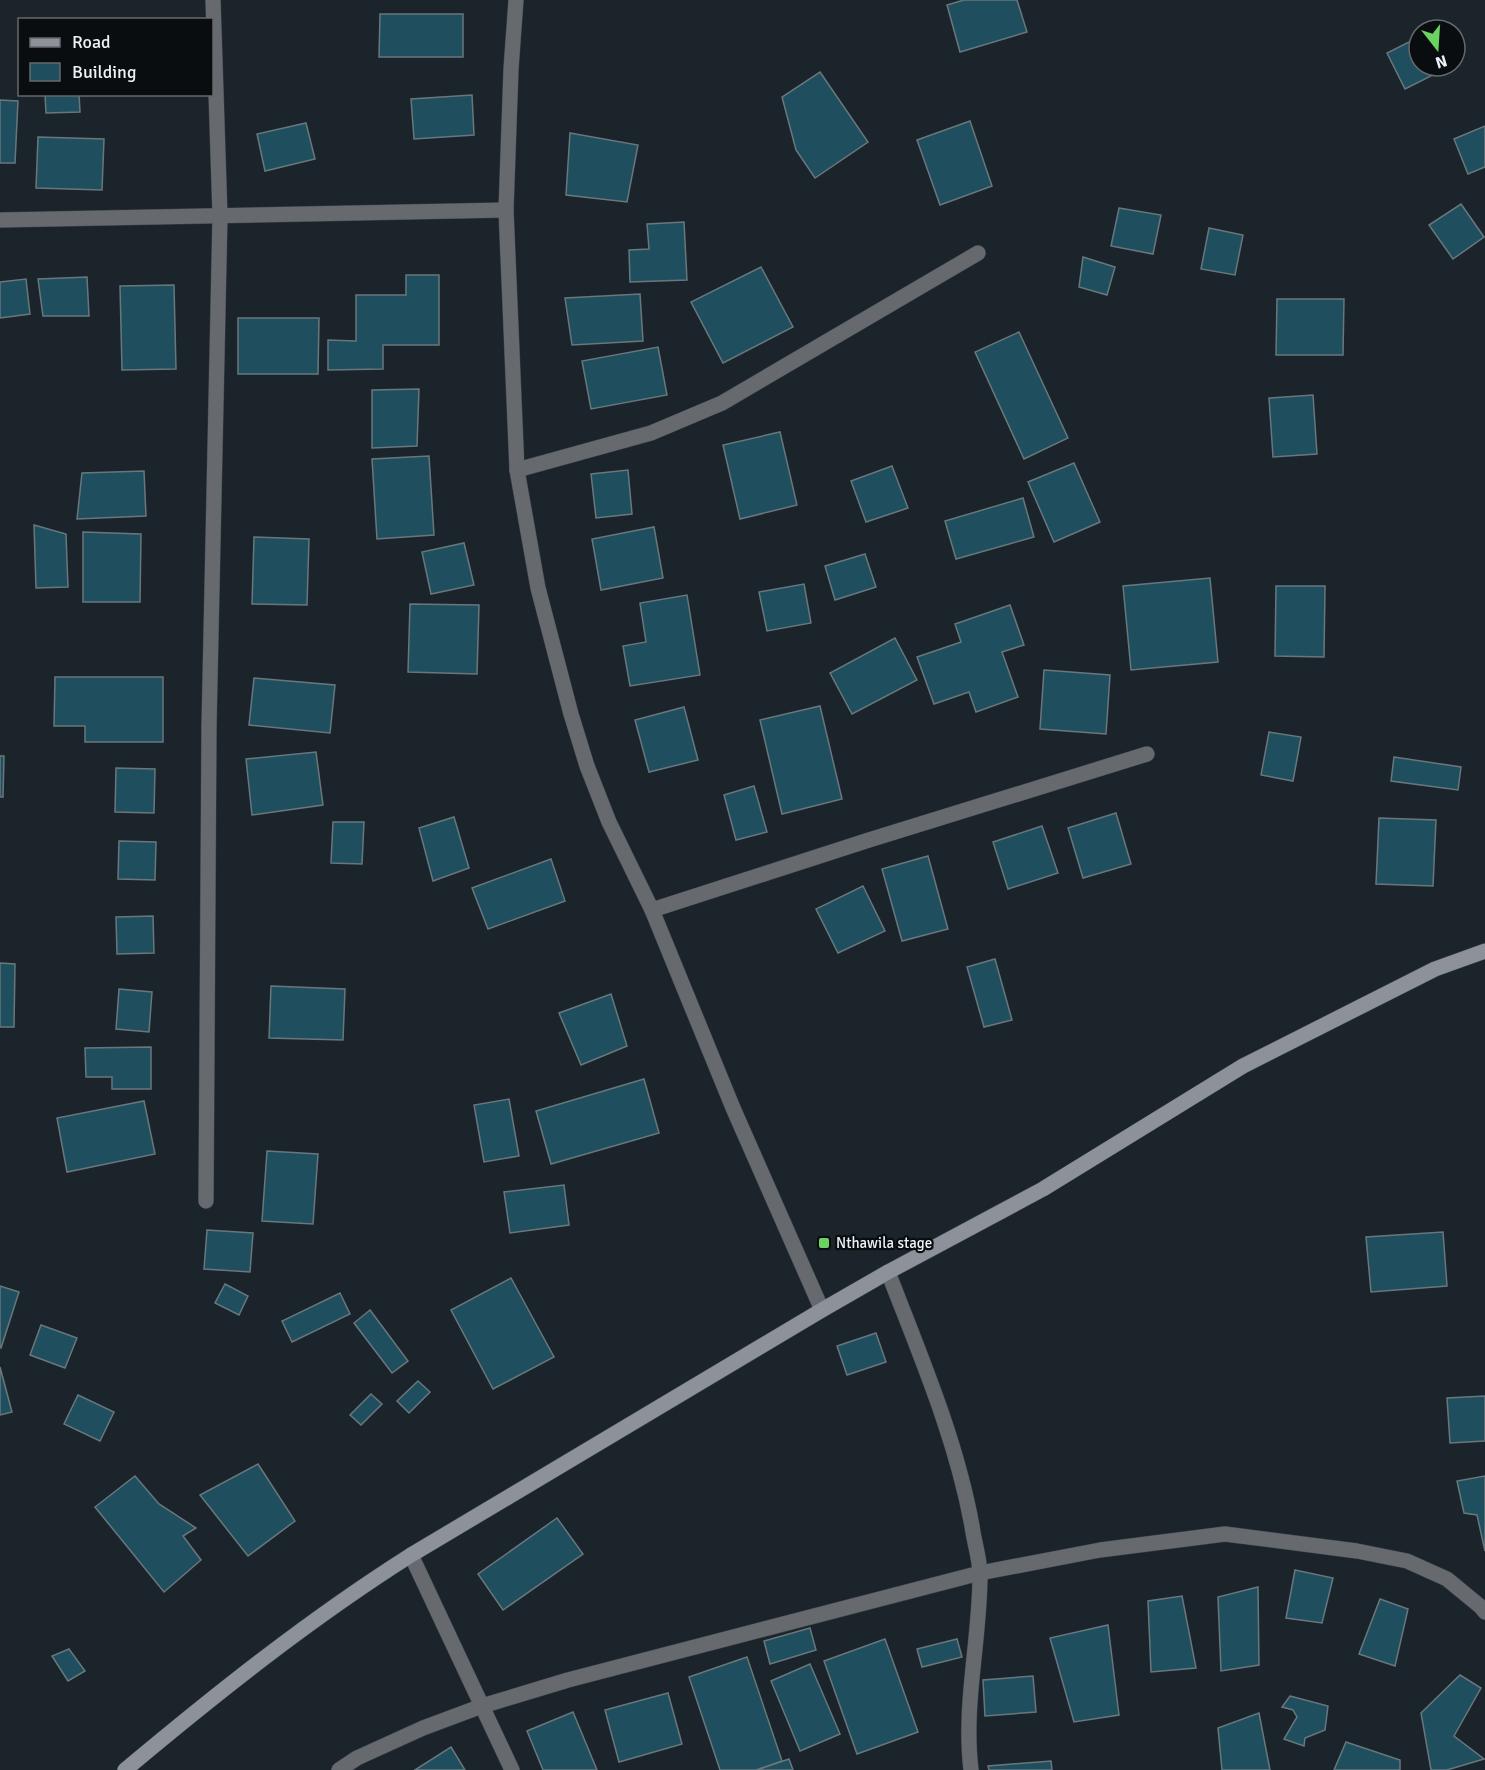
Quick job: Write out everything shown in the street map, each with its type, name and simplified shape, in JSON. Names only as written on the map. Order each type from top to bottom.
[{"type":"main road","points":[[125,1770],[255,1663],[358,1589],[411,1555],[822,1310],[1043,1189],[1243,1066],[1435,969],[1485,951]]},
{"type":"street","points":[[206,1201],[209,727],[220,216],[213,0]]},
{"type":"street","points":[[516,0],[506,210],[517,470],[538,588],[571,714],[587,766],[609,822],[652,910],[733,1108],[822,1310]]},
{"type":"street","points":[[0,220],[506,210]]},
{"type":"street","points":[[517,470],[651,433],[722,404],[978,253]]},
{"type":"street","points":[[652,910],[1147,754]]},
{"type":"street","points":[[888,1272],[951,1442],[967,1498],[980,1573],[968,1719],[971,1770]]},
{"type":"street","points":[[339,1770],[357,1758],[423,1728],[482,1706],[637,1661],[980,1573],[1100,1550],[1225,1534],[1357,1551],[1407,1561],[1447,1579],[1485,1612]]},
{"type":"street","points":[[411,1555],[512,1770]]},
{"type":"building","points":[[964,0],[1017,0],[1027,32],[960,52],[947,5]]},
{"type":"building","points":[[380,14],[463,14],[463,57],[379,57]]},
{"type":"building","points":[[1407,43],[1407,78],[1427,78],[1405,89],[1387,53]]},
{"type":"building","points":[[820,72],[868,142],[815,178],[796,150],[782,97]]},
{"type":"building","points":[[472,95],[474,135],[414,139],[411,99]]},
{"type":"building","points":[[45,96],[79,96],[80,112],[46,113]]},
{"type":"building","points":[[0,100],[18,101],[15,163],[0,163]]},
{"type":"building","points":[[970,121],[992,186],[940,205],[917,140]]},
{"type":"building","points":[[306,123],[315,159],[265,171],[257,134]]},
{"type":"building","points":[[1485,126],[1485,167],[1468,174],[1454,139]]},
{"type":"building","points":[[570,133],[638,145],[627,202],[566,195]]},
{"type":"building","points":[[38,137],[104,139],[102,190],[36,188]]},
{"type":"building","points":[[1461,204],[1484,237],[1453,259],[1429,225]]},
{"type":"building","points":[[1119,208],[1161,215],[1153,254],[1111,246]]},
{"type":"building","points":[[684,222],[687,280],[630,282],[629,250],[649,249],[647,224]]},
{"type":"building","points":[[1209,228],[1243,235],[1235,275],[1201,269]]},
{"type":"building","points":[[1083,257],[1115,267],[1107,295],[1079,287]]},
{"type":"building","points":[[761,267],[793,327],[723,363],[691,302]]},
{"type":"building","points":[[406,275],[439,275],[439,345],[383,345],[383,369],[328,370],[328,340],[356,341],[356,295],[406,295]]},
{"type":"building","points":[[87,277],[89,316],[43,316],[38,279]]},
{"type":"building","points":[[26,279],[30,314],[0,318],[0,282]]},
{"type":"building","points":[[174,285],[176,369],[122,370],[120,286]]},
{"type":"building","points":[[640,294],[643,341],[572,345],[565,298]]},
{"type":"building","points":[[1277,299],[1344,299],[1343,355],[1276,355]]},
{"type":"building","points":[[238,318],[319,318],[318,374],[238,374]]},
{"type":"building","points":[[1019,332],[1068,438],[1024,459],[975,352]]},
{"type":"building","points":[[658,347],[667,395],[591,409],[582,361]]},
{"type":"building","points":[[419,389],[417,446],[372,448],[372,390]]},
{"type":"building","points":[[1313,395],[1317,454],[1273,457],[1269,398]]},
{"type":"building","points":[[780,432],[797,505],[740,519],[723,445]]},
{"type":"building","points":[[429,456],[434,535],[377,539],[372,459]]},
{"type":"building","points":[[1074,463],[1100,522],[1054,542],[1028,482]]},
{"type":"building","points":[[892,466],[908,508],[866,522],[851,481]]},
{"type":"building","points":[[628,470],[632,514],[596,518],[591,474]]},
{"type":"building","points":[[144,471],[146,516],[77,519],[82,473]]},
{"type":"building","points":[[1023,498],[1034,537],[956,559],[945,521]]},
{"type":"building","points":[[34,525],[66,534],[68,587],[36,588]]},
{"type":"building","points":[[654,527],[663,578],[601,590],[592,539]]},
{"type":"building","points":[[83,532],[141,534],[140,602],[83,602]]},
{"type":"building","points":[[254,537],[309,539],[307,605],[252,604]]},
{"type":"building","points":[[464,543],[474,585],[431,594],[422,552]]},
{"type":"building","points":[[865,554],[876,587],[835,600],[825,566]]},
{"type":"building","points":[[1210,578],[1218,662],[1131,670],[1123,586]]},
{"type":"building","points":[[804,584],[811,623],[767,631],[759,592]]},
{"type":"building","points":[[1276,586],[1325,586],[1324,657],[1275,656]]},
{"type":"building","points":[[687,595],[700,675],[630,686],[623,646],[646,642],[640,603]]},
{"type":"building","points":[[410,604],[479,605],[477,674],[408,672]]},
{"type":"building","points":[[1010,605],[1024,645],[1002,652],[1018,697],[976,712],[969,692],[934,704],[917,657],[961,642],[955,624]]},
{"type":"building","points":[[895,638],[917,680],[852,714],[830,673]]},
{"type":"building","points":[[1044,670],[1110,675],[1106,734],[1040,729]]},
{"type":"building","points":[[55,677],[163,677],[163,742],[85,742],[85,726],[54,726]]},
{"type":"building","points":[[254,678],[335,685],[330,733],[249,725]]},
{"type":"building","points":[[820,706],[842,799],[782,814],[760,720]]},
{"type":"building","points":[[684,707],[698,760],[649,772],[635,720]]},
{"type":"building","points":[[1269,732],[1301,737],[1293,781],[1261,775]]},
{"type":"building","points":[[316,752],[323,805],[252,815],[246,759]]},
{"type":"building","points":[[0,756],[4,756],[3,797],[0,797]]},
{"type":"building","points":[[1394,757],[1461,767],[1458,790],[1391,781]]},
{"type":"building","points":[[116,768],[155,769],[154,813],[115,812]]},
{"type":"building","points":[[754,786],[767,832],[736,840],[724,795]]},
{"type":"building","points":[[1116,813],[1131,864],[1083,878],[1068,828]]},
{"type":"building","points":[[454,817],[469,868],[433,881],[419,828]]},
{"type":"building","points":[[1379,818],[1436,820],[1433,886],[1376,884]]},
{"type":"building","points":[[333,822],[364,822],[362,864],[331,863]]},
{"type":"building","points":[[1042,826],[1058,873],[1008,889],[993,842]]},
{"type":"building","points":[[119,841],[156,842],[155,880],[118,879]]},
{"type":"building","points":[[928,856],[948,929],[902,941],[882,869]]},
{"type":"building","points":[[551,859],[565,901],[488,929],[472,888]]},
{"type":"building","points":[[863,886],[885,931],[838,953],[816,909]]},
{"type":"building","points":[[153,916],[154,953],[117,954],[116,917]]},
{"type":"building","points":[[995,959],[1012,1020],[984,1027],[967,967]]},
{"type":"building","points":[[0,963],[15,964],[14,1027],[0,1027]]},
{"type":"building","points":[[271,986],[345,989],[343,1040],[269,1038]]},
{"type":"building","points":[[119,989],[152,992],[149,1032],[116,1029]]},
{"type":"building","points":[[611,994],[627,1046],[581,1065],[559,1013]]},
{"type":"building","points":[[151,1047],[151,1089],[112,1089],[112,1077],[86,1077],[85,1048]]},
{"type":"building","points":[[644,1079],[659,1133],[551,1164],[536,1111]]},
{"type":"building","points":[[509,1099],[519,1156],[484,1162],[474,1105]]},
{"type":"building","points":[[144,1101],[155,1154],[67,1172],[57,1118]]},
{"type":"building","points":[[267,1151],[318,1154],[313,1224],[262,1221]]},
{"type":"building","points":[[564,1185],[569,1225],[510,1233],[504,1192]]},
{"type":"building","points":[[207,1230],[253,1233],[250,1272],[204,1269]]},
{"type":"building","points":[[1443,1232],[1447,1286],[1371,1292],[1366,1237]]},
{"type":"building","points":[[511,1278],[554,1357],[493,1389],[451,1310]]},
{"type":"building","points":[[225,1284],[248,1296],[239,1315],[215,1303]]},
{"type":"building","points":[[0,1286],[19,1292],[1,1348],[0,1347]]},
{"type":"building","points":[[340,1293],[350,1314],[292,1342],[282,1321]]},
{"type":"building","points":[[370,1310],[408,1361],[392,1373],[354,1323]]},
{"type":"building","points":[[41,1325],[77,1338],[65,1368],[30,1355]]},
{"type":"building","points":[[876,1333],[886,1362],[847,1375],[837,1346]]},
{"type":"building","points":[[0,1367],[12,1412],[0,1415]]},
{"type":"building","points":[[418,1381],[430,1392],[409,1413],[397,1401]]},
{"type":"building","points":[[371,1394],[382,1404],[361,1425],[350,1415]]},
{"type":"building","points":[[78,1395],[114,1412],[100,1441],[64,1424]]},
{"type":"building","points":[[1485,1396],[1485,1441],[1450,1443],[1447,1398]]},
{"type":"building","points":[[258,1464],[295,1521],[248,1556],[200,1495]]},
{"type":"building","points":[[135,1476],[159,1504],[196,1528],[183,1536],[201,1560],[164,1592],[95,1507]]},
{"type":"building","points":[[1485,1476],[1485,1551],[1477,1515],[1464,1513],[1457,1481]]},
{"type":"building","points":[[557,1518],[583,1554],[503,1610],[478,1574]]},
{"type":"building","points":[[1295,1570],[1333,1578],[1322,1623],[1286,1618]]},
{"type":"building","points":[[1258,1587],[1259,1665],[1221,1671],[1218,1597]]},
{"type":"building","points":[[1182,1596],[1196,1668],[1151,1672],[1148,1601]]},
{"type":"building","points":[[1380,1599],[1408,1609],[1395,1666],[1359,1654]]},
{"type":"building","points":[[1108,1625],[1119,1715],[1074,1722],[1050,1638]]},
{"type":"building","points":[[810,1628],[816,1650],[770,1664],[764,1641]]},
{"type":"building","points":[[885,1639],[918,1732],[857,1754],[824,1661]]},
{"type":"building","points":[[957,1639],[962,1657],[922,1667],[917,1649]]},
{"type":"building","points":[[69,1649],[85,1671],[68,1681],[52,1656]]},
{"type":"building","points":[[747,1657],[782,1761],[756,1770],[720,1770],[689,1677]]},
{"type":"building","points":[[810,1664],[840,1734],[800,1751],[771,1681]]},
{"type":"building","points":[[1460,1675],[1481,1688],[1454,1736],[1484,1759],[1447,1770],[1431,1770],[1421,1713]]},
{"type":"building","points":[[1033,1676],[1036,1712],[985,1716],[983,1680]]},
{"type":"building","points":[[668,1693],[682,1744],[619,1762],[605,1710]]},
{"type":"building","points":[[1290,1696],[1328,1706],[1325,1730],[1305,1738],[1304,1746],[1284,1739],[1297,1717],[1293,1710],[1282,1707]]},
{"type":"building","points":[[573,1712],[597,1770],[543,1770],[527,1731]]},
{"type":"building","points":[[1259,1713],[1270,1770],[1222,1770],[1218,1728]]},
{"type":"building","points":[[1346,1742],[1400,1760],[1400,1770],[1334,1770]]},
{"type":"building","points":[[451,1747],[465,1770],[415,1770]]},
{"type":"building","points":[[789,1759],[793,1770],[757,1770]]},
{"type":"building","points":[[1051,1761],[1052,1770],[989,1770],[988,1766]]},
{"type":"place","name":"Nthawila stage","points":[[824,1243]]}]
